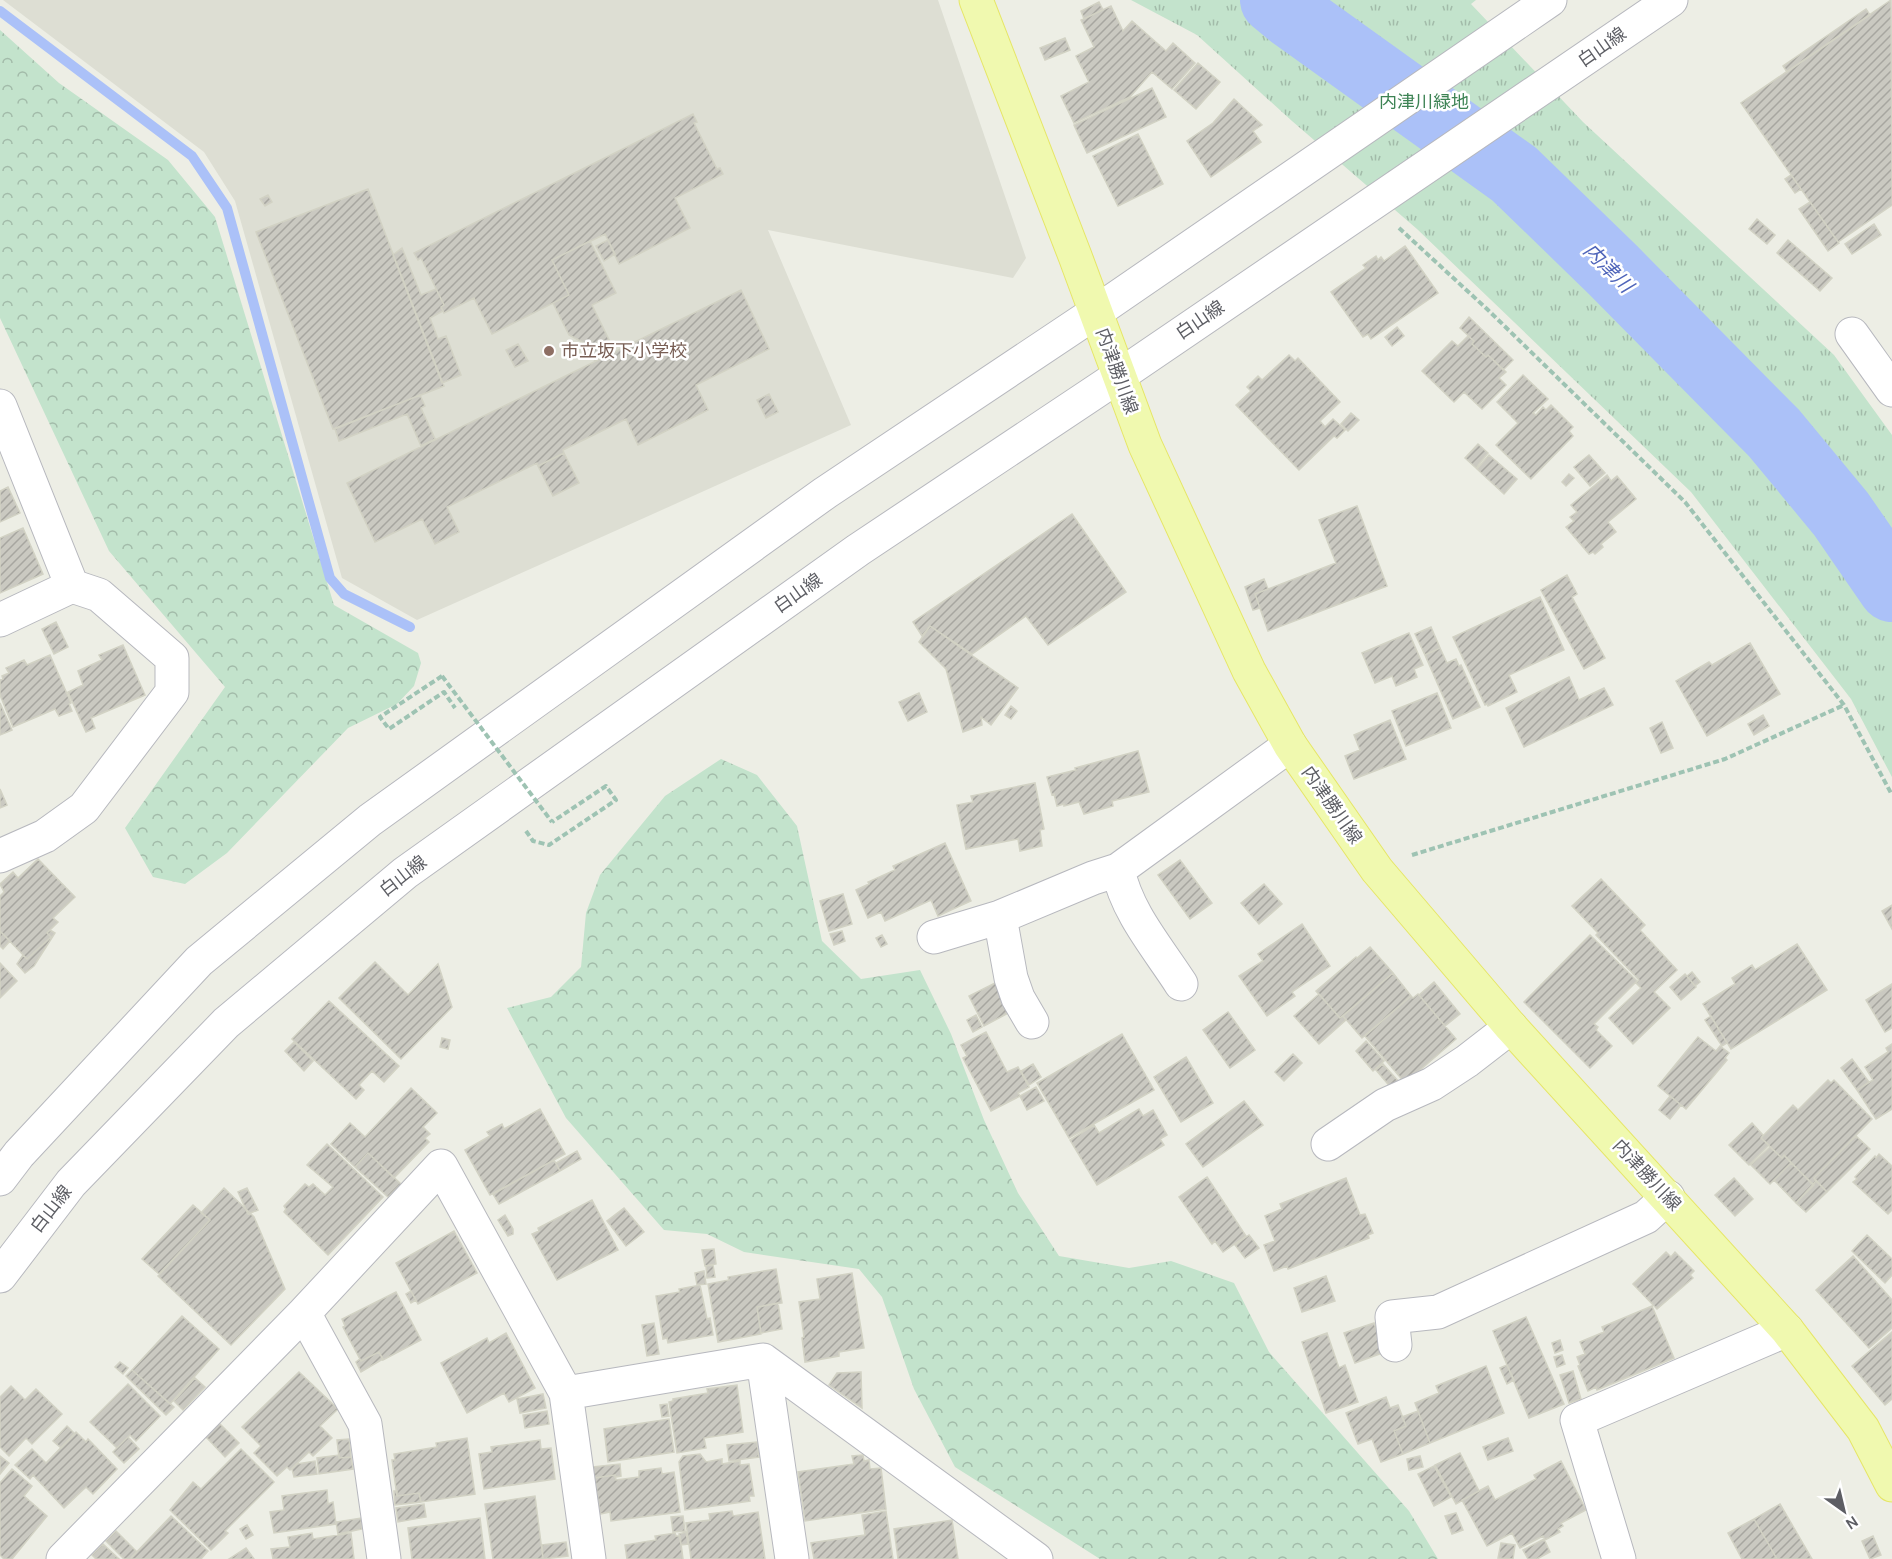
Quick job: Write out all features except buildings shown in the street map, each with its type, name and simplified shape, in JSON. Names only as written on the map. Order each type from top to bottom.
[{"type":"main road","name":"内津勝川線","points":[[976,0],[1145,445],[1249,671],[1290,746],[1377,870],[1511,1027],[1787,1329],[1863,1429],[1892,1485]]},
{"type":"street","points":[[6,1158],[199,961],[370,820],[825,493],[1096,312],[1550,0]]},
{"type":"street","name":"白山線","points":[[0,1276],[71,1183],[226,1023],[405,873],[858,550],[1119,376],[1671,0]]},
{"type":"street","points":[[1852,334],[1892,390]]},
{"type":"street","points":[[0,406],[72,586]]},
{"type":"street","points":[[0,620],[72,586],[99,595],[172,658],[172,692],[84,808],[45,836],[0,856]]},
{"type":"street","points":[[934,937],[1000,917],[1093,878],[1118,870],[1290,746]]},
{"type":"street","points":[[1118,870],[1122,889],[1130,907],[1181,984]]},
{"type":"street","points":[[1000,917],[1011,978],[1018,998],[1032,1022]]},
{"type":"street","points":[[1328,1144],[1385,1105],[1432,1084],[1467,1061],[1511,1027]]},
{"type":"street","points":[[63,1559],[304,1313],[441,1166],[566,1393],[589,1559]]},
{"type":"street","points":[[1395,1345],[1392,1317],[1438,1312],[1646,1217],[1668,1197]]},
{"type":"street","points":[[304,1313],[365,1424],[384,1559]]},
{"type":"street","points":[[1619,1559],[1577,1420],[1787,1329]]},
{"type":"street","points":[[566,1393],[763,1360],[1036,1559]]},
{"type":"street","points":[[763,1360],[792,1559]]},
{"type":"street","points":[[994,1527],[999,1559]]},
{"type":"path","points":[[1397,226],[1487,309],[1684,502],[1844,705],[1892,795]]},
{"type":"path","points":[[455,708],[444,692],[389,729],[380,717],[442,676],[552,822],[606,786],[616,800],[549,845],[533,841],[521,824]]},
{"type":"path","points":[[1377,870],[1404,858],[1725,759],[1844,705]]},
{"type":"shaded area","name":"市立坂下小学校","points":[[3,0],[938,0],[1026,258],[1013,278],[768,230],[851,425],[417,620],[342,578],[235,201],[204,152]]},
{"type":"green space","name":"内津川緑地","points":[[1131,0],[1476,0],[1471,4],[1583,122],[1834,355],[1892,435],[1892,777],[1851,699],[1691,492],[1417,229],[1197,35]]},
{"type":"green space","points":[[0,30],[59,83],[168,160],[215,217],[334,605],[418,653],[421,663],[414,686],[397,704],[348,728],[227,853],[185,884],[153,877],[125,828],[225,687],[109,551],[0,318]]},
{"type":"green space","points":[[721,759],[757,775],[797,826],[822,941],[861,979],[920,970],[951,1034],[984,1120],[1018,1193],[1059,1256],[1129,1268],[1171,1261],[1234,1283],[1269,1352],[1409,1511],[1438,1559],[1100,1559],[955,1467],[914,1389],[882,1297],[859,1269],[744,1252],[707,1234],[664,1230],[566,1118],[507,1008],[551,997],[581,967],[586,913],[600,875],[665,796]]},
{"type":"waterway","name":"内津川","points":[[1274,0],[1514,174],[1613,270],[1774,433],[1841,514],[1892,588]]},
{"type":"waterway","points":[[0,11],[192,156],[227,208],[330,578],[344,594],[410,627]]},
{"type":"place","name":"市立坂下小学校","points":[[549,351]]}]
